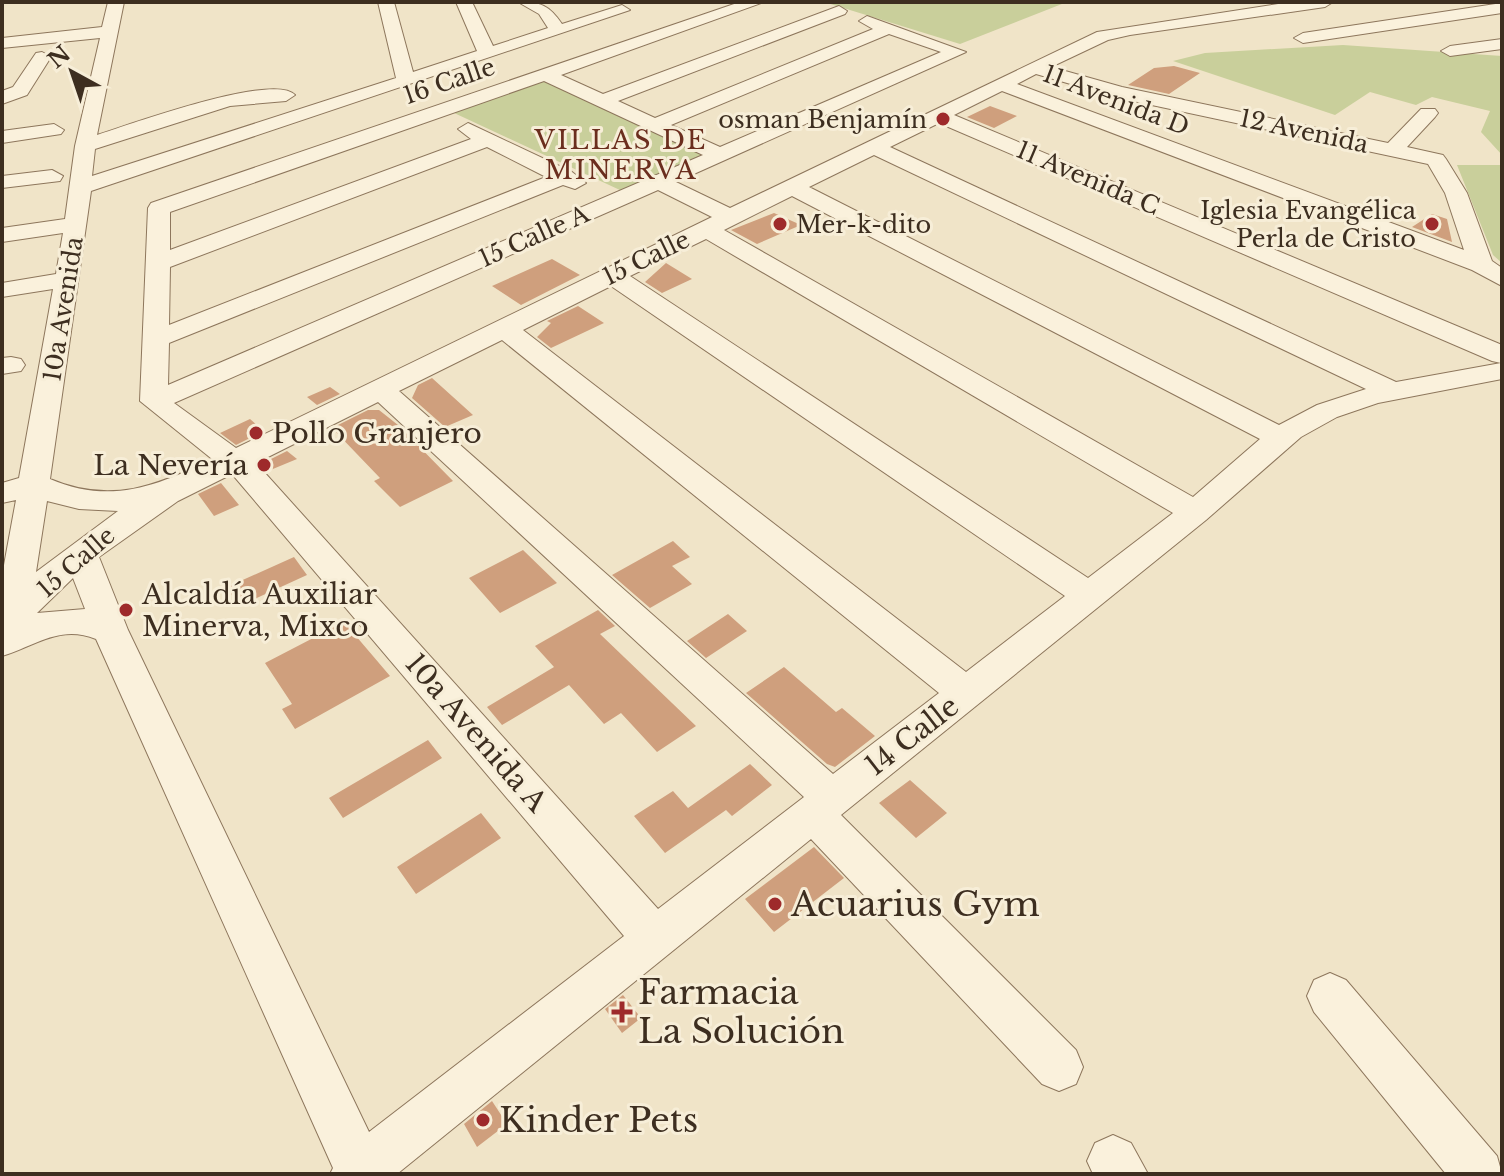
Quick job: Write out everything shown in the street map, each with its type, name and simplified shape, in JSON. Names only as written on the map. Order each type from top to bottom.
[{"type":"street","name":"10a Avenida","points":[[5,631],[35,484],[76,224],[85,146],[105,41],[116,2]]},
{"type":"street","points":[[386,2],[406,79]]},
{"type":"street","points":[[464,2],[487,53]]},
{"type":"street","points":[[526,2],[545,11],[558,30]]},
{"type":"street","name":"16 Calle","points":[[158,263],[159,208],[756,2]]},
{"type":"street","name":"12 Avenida","points":[[813,2],[991,65],[1436,159],[1456,193],[1481,265]]},
{"type":"street","name":"15 Calle","points":[[5,631],[81,554],[167,494],[938,115],[991,65],[1103,36],[1325,2]]},
{"type":"street","points":[[1303,38],[1502,8]]},
{"type":"street","points":[[81,187],[622,10]]},
{"type":"street","points":[[602,101],[839,11]]},
{"type":"street","points":[[654,125],[889,28]]},
{"type":"street","points":[[2,43],[105,41]]},
{"type":"street","points":[[2,61],[42,57],[105,41]]},
{"type":"street","points":[[1450,51],[1502,44]]},
{"type":"street","points":[[2,98],[20,91],[42,57]]},
{"type":"street","name":"15 Calle A","points":[[154,401],[720,155],[991,65]]},
{"type":"street","name":"11 Avenida D","points":[[991,65],[1481,265]]},
{"type":"street","points":[[545,75],[720,155]]},
{"type":"street","points":[[85,146],[228,100],[286,95]]},
{"type":"street","points":[[436,113],[613,202]]},
{"type":"street","points":[[1393,149],[1428,113]]},
{"type":"street","name":"11 Avenida C","points":[[938,115],[1502,355]]},
{"type":"street","points":[[2,137],[54,130]]},
{"type":"street","points":[[154,401],[158,263],[489,139]]},
{"type":"street","points":[[873,147],[1396,393]]},
{"type":"street","points":[[2,182],[52,176]]},
{"type":"street","points":[[156,339],[564,177]]},
{"type":"street","points":[[658,182],[718,223],[1195,512]]},
{"type":"street","points":[[792,187],[1281,438]]},
{"type":"street","points":[[2,235],[76,224]]},
{"type":"street","points":[[1481,265],[1502,279]]},
{"type":"street","points":[[612,275],[1089,595]]},
{"type":"street","points":[[2,290],[66,283]]},
{"type":"street","points":[[2,297],[66,283]]},
{"type":"street","points":[[504,328],[966,693]]},
{"type":"street","name":"14 Calle","points":[[359,1173],[1195,512],[1281,438],[1326,412],[1396,393],[1502,371]]},
{"type":"street","points":[[380,389],[824,806],[1059,1067]]},
{"type":"street","name":"10a Avenida A","points":[[154,401],[251,474],[655,939]]},
{"type":"street","points":[[2,493],[35,484],[59,496],[90,501],[127,501],[167,494]]},
{"type":"street","points":[[81,554],[110,630],[359,1173]]},
{"type":"street","points":[[5,631],[70,619],[93,622],[110,630]]},
{"type":"street","points":[[1330,996],[1479,1174]]},
{"type":"green space","points":[[824,2],[1067,2],[960,44]]},
{"type":"green space","points":[[1343,45],[1502,56],[1502,155],[1481,132],[1490,111],[1432,97],[1416,105],[1370,92],[1335,115],[1173,61],[1205,53]]},
{"type":"green space","points":[[544,78],[711,152],[622,191],[452,112]]},
{"type":"green space","points":[[1457,165],[1502,165],[1502,263],[1493,255]]},
{"type":"building","points":[[1174,66],[1200,73],[1169,94],[1128,85],[1154,68]]},
{"type":"building","points":[[990,106],[1017,116],[994,128],[967,117]]},
{"type":"building","points":[[774,213],[801,225],[757,244],[731,230]]},
{"type":"building","name":"Iglesia Evangélica Perla de Cristo","points":[[1432,214],[1447,219],[1452,242],[1412,227]]},
{"type":"building","points":[[552,259],[580,275],[521,305],[492,286]]},
{"type":"building","points":[[666,263],[692,279],[662,293],[645,282]]},
{"type":"building","points":[[578,306],[604,323],[551,348],[537,337],[551,323],[547,321]]},
{"type":"building","points":[[432,378],[473,415],[445,427],[412,398],[418,385]]},
{"type":"building","points":[[330,387],[340,394],[317,405],[307,397]]},
{"type":"building","points":[[368,410],[379,410],[398,425],[453,481],[400,507],[374,481],[380,478],[332,428]]},
{"type":"building","points":[[250,419],[264,431],[236,445],[220,433]]},
{"type":"building","points":[[287,451],[297,459],[268,471],[261,464]]},
{"type":"building","points":[[221,483],[239,505],[214,516],[198,494]]},
{"type":"building","points":[[673,541],[690,557],[672,566],[692,584],[650,608],[612,575]]},
{"type":"building","points":[[523,550],[557,583],[500,613],[469,578]]},
{"type":"building","points":[[294,557],[307,575],[239,606],[227,587]]},
{"type":"building","points":[[598,610],[615,626],[600,634],[696,726],[657,752],[621,713],[604,724],[569,685],[502,725],[487,707],[554,667],[535,646]]},
{"type":"building","points":[[728,614],[747,631],[706,658],[687,641]]},
{"type":"building","points":[[344,622],[390,676],[295,729],[282,709],[292,704],[265,663]]},
{"type":"building","points":[[784,667],[836,712],[842,708],[875,736],[835,767],[827,764],[746,693]]},
{"type":"building","points":[[428,740],[442,758],[343,818],[329,798]]},
{"type":"building","points":[[750,764],[772,785],[732,816],[726,810],[665,853],[634,816],[673,791],[688,808]]},
{"type":"building","points":[[910,780],[947,813],[916,838],[879,803]]},
{"type":"building","points":[[481,813],[501,838],[416,894],[397,867]]},
{"type":"building","points":[[814,847],[844,878],[774,932],[745,899]]},
{"type":"building","name":"Farmacia La Solución","points":[[623,995],[641,1018],[622,1033],[605,1009]]},
{"type":"building","name":"Kinder Pets","points":[[492,1101],[507,1124],[477,1147],[464,1124]]},
{"type":"place","name":"osman Benjamín","points":[[943,119]]},
{"type":"place","name":"Mer-k-dito","points":[[780,224]]},
{"type":"place","name":"Iglesia Evangélica Perla de Cristo","points":[[1432,224]]},
{"type":"place","name":"Pollo Granjero","points":[[256,433]]},
{"type":"place","name":"La Nevería","points":[[264,465]]},
{"type":"place","name":"Alcaldía Auxiliar Minerva, Mixco","points":[[126,610]]},
{"type":"place","name":"Acuarius Gym","points":[[775,904]]},
{"type":"place","name":"Farmacia La Solución","points":[[622,1012]]},
{"type":"place","name":"Kinder Pets","points":[[483,1120]]},
{"type":"district","name":"VILLAS DE MINERVA","points":[[621,155]]}]
